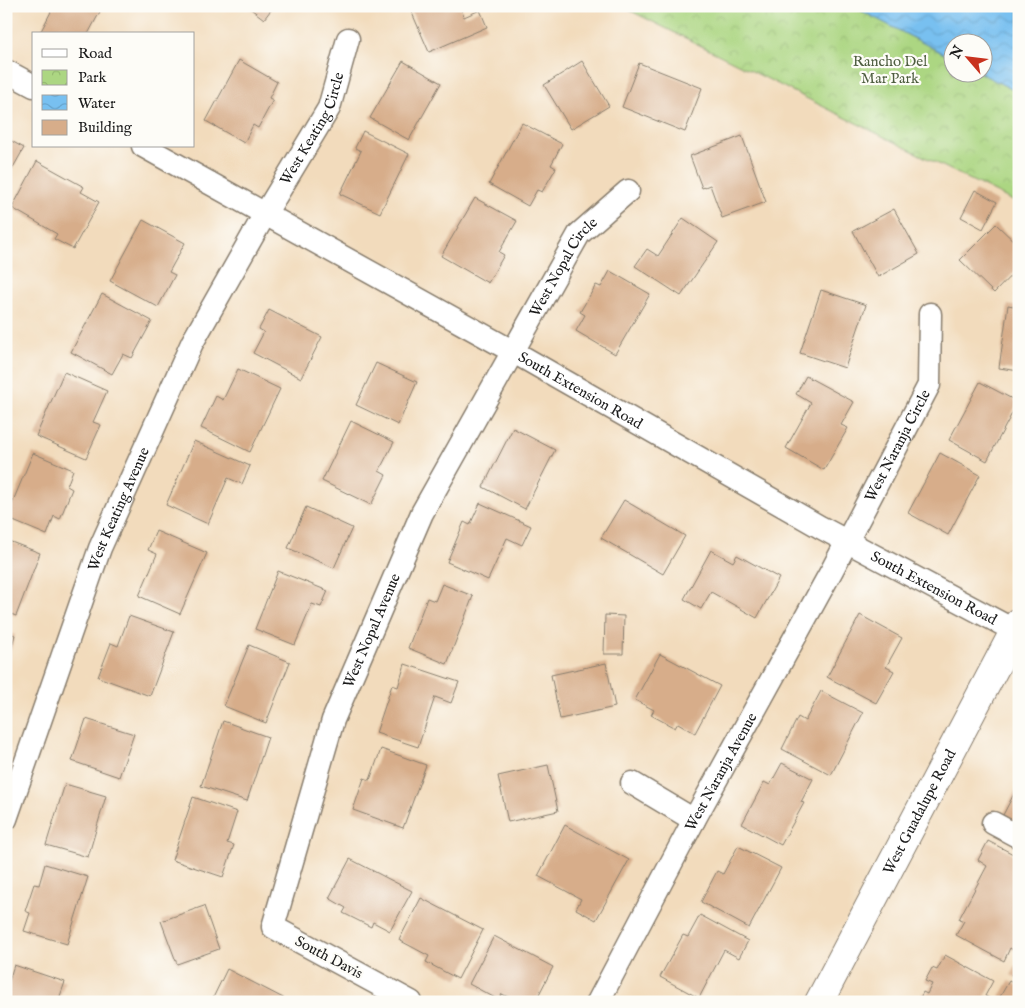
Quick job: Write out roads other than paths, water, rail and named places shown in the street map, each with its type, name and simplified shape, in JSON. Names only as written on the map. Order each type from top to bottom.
[{"type":"main road","name":"West Guadalupe Road","points":[[819,1002],[1017,628]]},
{"type":"street","name":"West Keating Circle","points":[[265,214],[329,108],[348,39]]},
{"type":"street","points":[[6,71],[32,85]]},
{"type":"street","name":"South Extension Road","points":[[147,148],[846,541],[1017,628]]},
{"type":"street","name":"West Nopal Circle","points":[[512,352],[579,234],[628,191]]},
{"type":"street","name":"West Keating Avenue","points":[[6,819],[100,548],[192,344],[265,214]]},
{"type":"street","name":"West Naranja Circle","points":[[846,541],[928,385],[930,314]]},
{"type":"street","name":"West Nopal Avenue","points":[[273,927],[334,720],[422,513],[512,352]]},
{"type":"street","name":"West Naranja Avenue","points":[[598,1002],[694,820],[832,570],[846,541]]},
{"type":"street","points":[[632,784],[694,820]]},
{"type":"street","points":[[993,823],[1019,838]]},
{"type":"street","name":"South Davis","points":[[273,927],[411,1002]]},
{"type":"water","points":[[852,6],[1019,6],[1019,93],[992,79],[992,32],[942,32],[942,53]]},
{"type":"park label","name":"Rancho Del Mar Park","points":[[890,70]]}]
